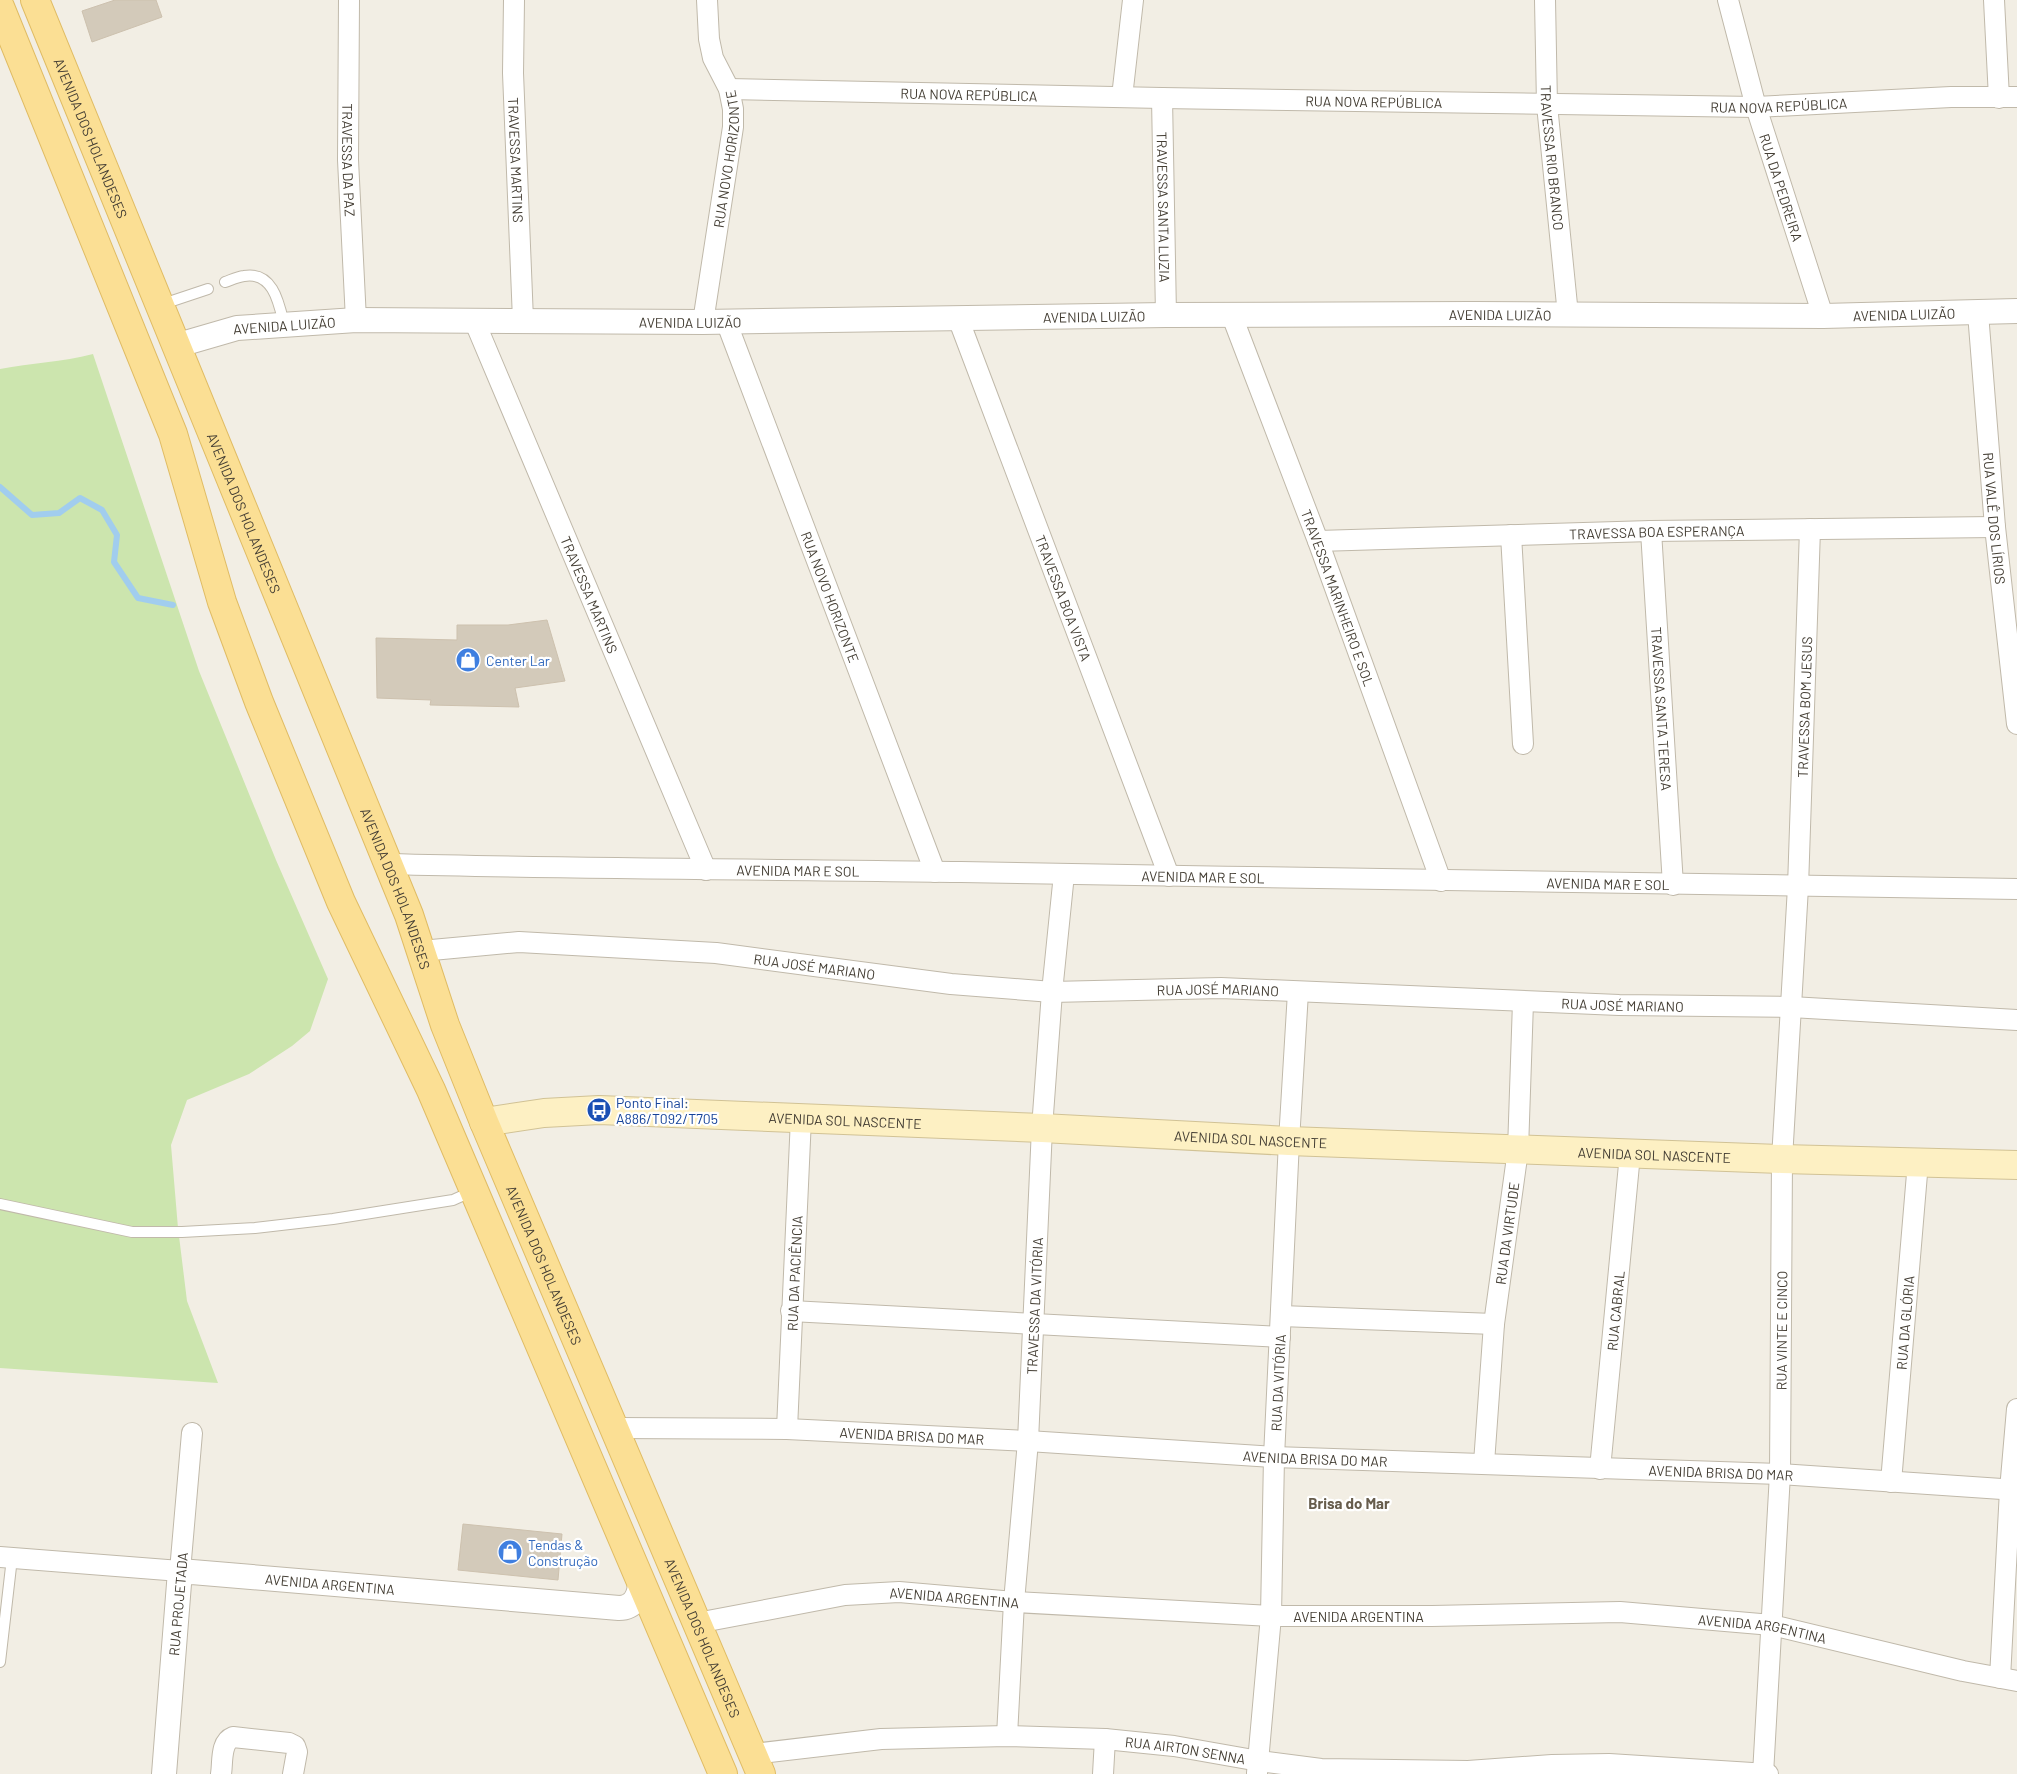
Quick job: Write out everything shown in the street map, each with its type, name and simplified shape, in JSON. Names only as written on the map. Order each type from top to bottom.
[{"type":"main road","name":"AVENIDA DOS HOLANDESES","points":[[35,0],[388,864],[421,951],[446,1025],[484,1122],[757,1764]]},
{"type":"main road","points":[[0,7],[173,434],[212,571],[263,711],[341,902],[407,1036],[723,1774]]},
{"type":"main road","name":"AVENIDA SOL NASCENTE","points":[[484,1122],[516,1116],[599,1110],[1518,1150],[2017,1165]]},
{"type":"street","name":"TRAVESSA DA PAZ","points":[[349,0],[348,160],[356,320]]},
{"type":"street","name":"TRAVESSA MARTINS","points":[[514,0],[513,73],[523,320]]},
{"type":"street","name":"RUA NOVO HORIZONTE","points":[[707,0],[709,39],[712,52],[729,89],[733,108],[733,127],[714,322],[935,872]]},
{"type":"street","points":[[1122,97],[1133,0]]},
{"type":"street","name":"TRAVESSA RIO BRANCO","points":[[1545,0],[1547,104],[1568,315]]},
{"type":"street","name":"RUA DA PEDREIRA","points":[[1728,0],[1756,107],[1823,316]]},
{"type":"street","points":[[1994,0],[2008,98]]},
{"type":"street","name":"RUA NOVA REPÚBLICA","points":[[729,89],[1756,107],[1951,97],[2008,98]]},
{"type":"street","name":"TRAVESSA SANTA LUZIA","points":[[1162,98],[1166,316]]},
{"type":"street","name":"AVENIDA LUIZÃO","points":[[175,346],[237,328],[356,320],[714,322],[1472,314],[1823,316],[2017,311]]},
{"type":"street","name":"RUA VALÊ DOS LÍRIOS","points":[[1978,313],[1996,527],[2017,724]]},
{"type":"street","name":"TRAVESSA MARINHEIRO E SOL","points":[[1232,316],[1318,541],[1440,881]]},
{"type":"street","name":"TRAVESSA BOA VISTA","points":[[958,318],[1169,876]]},
{"type":"street","name":"TRAVESSA MARTINS","points":[[474,320],[706,870]]},
{"type":"street","name":"TRAVESSA BOA ESPERANÇA","points":[[1318,541],[1651,531],[1996,527]]},
{"type":"street","name":"TRAVESSA BOM JESUS","points":[[1798,886],[1810,529]]},
{"type":"street","name":"TRAVESSA SANTA TERESA","points":[[1651,531],[1673,885]]},
{"type":"street","points":[[1512,535],[1523,744]]},
{"type":"street","name":"AVENIDA MAR E SOL","points":[[388,864],[561,869],[935,872],[2017,889]]},
{"type":"street","name":"TRAVESSA DA VITÓRIA","points":[[1007,1736],[1014,1602],[1028,1441],[1042,1128],[1052,992],[1064,874]]},
{"type":"street","name":"RUA VINTE E CINCO","points":[[1765,1774],[1780,1474],[1782,1159],[1798,886]]},
{"type":"street","name":"RUA JOSÉ MARIANO","points":[[421,951],[519,942],[716,953],[951,984],[1052,992],[1212,988],[1523,1002],[1791,1007],[2017,1020]]},
{"type":"street","name":"RUA DA VITÓRIA","points":[[1258,1768],[1271,1616],[1274,1458],[1298,992]]},
{"type":"street","name":"RUA DA VIRTUDE","points":[[1484,1463],[1494,1324],[1518,1150],[1523,1002]]},
{"type":"street","name":"RUA DA PACIÊNCIA","points":[[787,1428],[801,1118]]},
{"type":"street","name":"RUA CABRAL","points":[[1600,1469],[1630,1154]]},
{"type":"street","name":"RUA DA GLÓRIA","points":[[1890,1482],[1918,1162]]},
{"type":"street","points":[[791,1311],[1033,1322],[1280,1337]]},
{"type":"street","points":[[1281,1316],[1494,1324]]},
{"type":"street","points":[[2009,1679],[2017,1409]]},
{"type":"street","name":"AVENIDA BRISA DO MAR","points":[[614,1428],[787,1428],[1028,1441],[1274,1458],[1484,1463],[1600,1469],[1780,1474],[2014,1490]]},
{"type":"street","name":"RUA PROJETADA","points":[[164,1774],[192,1434]]},
{"type":"street","name":"AVENIDA ARGENTINA","points":[[6,1557],[618,1608],[627,1607],[632,1604],[639,1591],[640,1581]]},
{"type":"street","name":"AVENIDA ARGENTINA","points":[[697,1623],[846,1595],[899,1592],[1014,1602],[1271,1616],[1432,1616],[1620,1612],[1772,1625],[2009,1679]]},
{"type":"street","name":"RUA AIRTON SENNA","points":[[757,1764],[881,1739],[1007,1736],[1105,1739],[1174,1746],[1258,1768],[1468,1772],[1552,1765],[1609,1769],[1765,1774]]},
{"type":"street","points":[[222,1774],[225,1744],[228,1739],[233,1737],[289,1743],[295,1746],[297,1752],[293,1774]]},
{"type":"street","points":[[1103,1774],[1105,1739]]},
{"type":"lane","points":[[225,282],[244,276],[252,276],[269,283],[279,300],[284,324]]},
{"type":"lane","points":[[159,305],[208,289]]},
{"type":"lane","points":[[0,1204],[132,1232],[182,1232],[255,1228],[333,1219],[453,1200],[474,1190]]},
{"type":"lane","points":[[0,1662],[6,1557]]},
{"type":"green space","points":[[93,354],[199,671],[276,860],[328,979],[310,1031],[292,1046],[249,1074],[187,1100],[171,1145],[178,1228],[187,1301],[218,1383],[0,1368],[0,369]]},
{"type":"building","points":[[115,0],[156,0],[162,17],[92,42],[82,11]]},
{"type":"building","name":"Center Lar","points":[[547,620],[565,681],[515,688],[519,707],[430,705],[431,700],[377,698],[376,638],[457,640],[457,625],[508,625]]},
{"type":"building","name":"Tendas & Construção","points":[[463,1524],[562,1534],[558,1580],[458,1570]]},
{"type":"waterway","points":[[0,487],[32,515],[59,513],[80,498],[102,510],[117,535],[114,562],[138,598],[173,605]]},
{"type":"place","name":"Center Lar","points":[[468,660]]},
{"type":"place","name":"Ponto Final: A886/T092/T705","points":[[599,1110]]},
{"type":"place","name":"Tendas & Construção","points":[[510,1552]]},
{"type":"district","name":"Brisa do Mar","points":[[1349,1503]]}]
